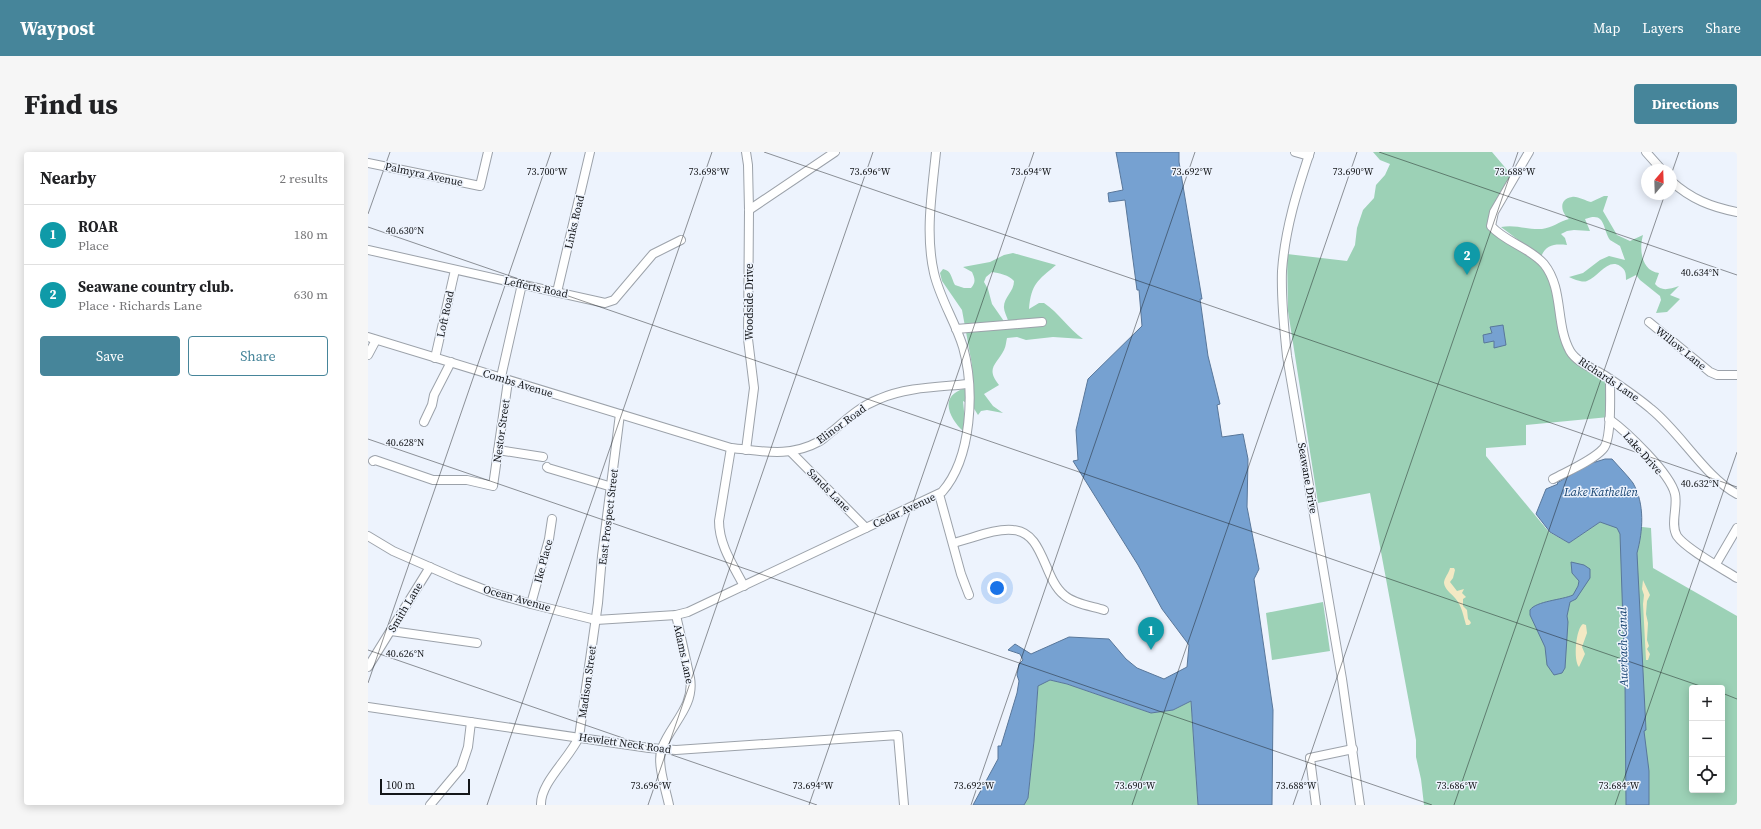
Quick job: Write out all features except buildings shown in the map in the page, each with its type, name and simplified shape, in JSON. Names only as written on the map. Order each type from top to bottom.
[{"type":"street","name":"Palmyra Avenue","points":[[368,162],[480,186],[488,152]]},
{"type":"street","name":"Links Road","points":[[557,292],[590,152]]},
{"type":"street","name":"Woodside Drive","points":[[746,152],[748,165],[749,210],[748,339],[754,388],[746,450]]},
{"type":"street","points":[[749,210],[835,152]]},
{"type":"street","name":"Cedar Avenue","points":[[676,615],[688,612],[939,494],[952,478],[962,453],[968,418],[969,398],[963,348],[938,288],[931,250],[931,203],[936,152]]},
{"type":"street","points":[[1295,152],[1309,154]]},
{"type":"street","name":"Richards Lane","points":[[1529,152],[1494,212],[1490,226],[1497,233],[1534,254],[1543,264],[1553,281],[1565,341],[1571,352],[1584,364],[1610,379],[1652,409],[1669,425],[1719,480],[1737,494]]},
{"type":"street","points":[[1646,152],[1657,164]]},
{"type":"street","name":"Seawane Drive","points":[[1309,154],[1298,187],[1286,236],[1282,270],[1282,312],[1288,363],[1353,749],[1360,805]]},
{"type":"street","points":[[1677,186],[1705,204],[1737,212]]},
{"type":"street","name":"Lefferts Road","points":[[368,250],[605,303],[610,302],[653,254],[681,240]]},
{"type":"street","name":"Loft Road","points":[[436,358],[455,270]]},
{"type":"street","points":[[505,379],[522,284]]},
{"type":"street","points":[[956,329],[1042,322]]},
{"type":"street","name":"Willow Lane","points":[[1649,322],[1710,372],[1717,375],[1737,375]]},
{"type":"street","points":[[368,355],[372,338]]},
{"type":"street","name":"Combs Avenue","points":[[372,338],[668,429]]},
{"type":"street","points":[[424,422],[432,405],[434,395],[451,362]]},
{"type":"street","name":"Nestor Street","points":[[373,461],[375,460],[433,480],[467,480],[493,486],[505,379]]},
{"type":"street","points":[[1553,479],[1590,459],[1604,449],[1607,442],[1609,419],[1610,379]]},
{"type":"street","name":"Elinor Road","points":[[668,429],[731,448],[771,453],[791,452],[820,441],[856,411],[877,399],[891,394],[912,390],[968,384]]},
{"type":"street","name":"East Prospect Street","points":[[596,620],[620,414]]},
{"type":"street","name":"Lake Drive","points":[[1609,419],[1642,449],[1672,487],[1675,494],[1675,524],[1678,537],[1685,544],[1737,578]]},
{"type":"street","points":[[731,448],[719,521],[719,530],[724,546],[744,586]]},
{"type":"street","points":[[498,450],[542,457]]},
{"type":"street","name":"Sands Lane","points":[[791,452],[866,528]]},
{"type":"street","points":[[547,467],[612,487]]},
{"type":"street","points":[[939,494],[968,595]]},
{"type":"street","name":"Ike Place","points":[[531,604],[550,539],[552,519]]},
{"type":"street","points":[[1716,564],[1737,528]]},
{"type":"street","points":[[953,543],[1002,530],[1022,532],[1036,544],[1052,581],[1058,590],[1068,599],[1104,610]]},
{"type":"street","name":"Ocean Avenue","points":[[368,536],[392,551],[430,567],[494,593],[531,604],[596,620],[676,615]]},
{"type":"street","name":"Smith Lane","points":[[368,667],[430,567]]},
{"type":"street","name":"Adams Lane","points":[[661,749],[686,706],[691,688],[676,615]]},
{"type":"street","name":"Madison Street","points":[[541,805],[542,795],[547,783],[574,750],[579,737],[596,620]]},
{"type":"street","points":[[390,631],[477,644]]},
{"type":"street","name":"Hewlett Neck Road","points":[[368,708],[676,750],[898,735],[904,805]]},
{"type":"street","points":[[430,805],[461,768],[468,746],[471,722]]},
{"type":"street","points":[[661,749],[662,774],[669,805]]},
{"type":"street","points":[[1316,805],[1310,758],[1353,749]]},
{"type":"green space","points":[[1373,152],[1492,152],[1514,178],[1490,222],[1544,261],[1556,286],[1566,343],[1573,355],[1610,380],[1609,417],[1526,425],[1526,445],[1486,448],[1486,456],[1549,532],[1569,543],[1600,522],[1651,528],[1653,568],[1737,616],[1737,805],[1424,805],[1421,779],[1416,757],[1416,740],[1370,493],[1318,503],[1288,311],[1287,254],[1347,261],[1355,245],[1357,228],[1363,210],[1374,198],[1376,185],[1385,175],[1390,164],[1380,160]]},
{"type":"green space","points":[[1604,196],[1608,196],[1603,211],[1617,235],[1630,241],[1643,235],[1641,247],[1645,264],[1648,268],[1659,273],[1655,284],[1663,289],[1679,286],[1670,295],[1680,299],[1667,312],[1656,313],[1661,300],[1660,296],[1636,275],[1626,280],[1625,271],[1616,264],[1607,266],[1587,281],[1580,281],[1569,277],[1583,273],[1600,260],[1609,256],[1625,260],[1620,246],[1610,240],[1602,222],[1597,217],[1585,219],[1590,231],[1574,230],[1561,234],[1565,238],[1567,245],[1548,247],[1541,257],[1501,227],[1511,226],[1542,229],[1553,226],[1569,219],[1563,210],[1562,206],[1564,200],[1577,197],[1591,202]]},
{"type":"green space","points":[[1013,253],[1056,265],[1036,283],[1029,309],[1039,303],[1044,303],[1083,339],[1053,337],[1026,340],[1017,337],[1007,338],[1006,346],[993,370],[995,379],[999,385],[984,394],[993,406],[1003,413],[987,410],[981,411],[978,415],[973,407],[963,401],[965,421],[963,431],[952,418],[949,402],[955,393],[961,390],[964,389],[973,392],[972,365],[962,310],[942,281],[940,273],[943,269],[946,270],[950,273],[955,285],[964,288],[971,288],[974,282],[973,274],[963,267],[990,262],[1004,255]],"holes":[[[992,272],[1007,276],[1014,281],[1014,285],[1004,304],[1008,327],[992,304],[988,289],[984,282],[986,277]]]},
{"type":"green space","points":[[1323,602],[1330,651],[1272,660],[1266,613]]},
{"type":"green space","points":[[1050,680],[1067,684],[1151,713],[1173,710],[1191,701],[1198,805],[1024,805],[1028,798],[1038,685]]},
{"type":"sand","points":[[1450,568],[1454,568],[1455,570],[1453,578],[1450,582],[1457,591],[1464,589],[1462,593],[1466,597],[1463,599],[1463,606],[1467,610],[1468,619],[1471,623],[1469,625],[1466,625],[1459,604],[1447,590],[1444,583]]},
{"type":"sand","points":[[1643,580],[1650,595],[1647,601],[1646,614],[1648,623],[1647,640],[1649,646],[1647,649],[1650,654],[1648,660],[1646,660],[1643,604],[1644,595],[1642,589]]},
{"type":"sand","points":[[1583,624],[1586,625],[1587,633],[1582,647],[1585,654],[1579,667],[1576,658],[1576,644],[1579,631]]},
{"type":"water","points":[[1116,152],[1179,152],[1179,162],[1202,299],[1200,299],[1208,356],[1220,404],[1217,405],[1222,437],[1243,434],[1248,459],[1247,507],[1259,569],[1254,579],[1273,710],[1272,805],[1198,805],[1191,701],[1173,710],[1151,713],[1067,684],[1050,680],[1038,686],[1028,798],[1024,805],[973,805],[998,759],[998,746],[1001,746],[1017,693],[1019,681],[1017,675],[1019,664],[1023,660],[1020,654],[1008,650],[1015,644],[1031,654],[1069,637],[1109,639],[1126,659],[1137,668],[1164,679],[1187,667],[1189,645],[1162,609],[1138,565],[1073,461],[1078,460],[1076,430],[1088,379],[1142,326],[1139,290],[1137,290],[1125,200],[1109,202],[1108,193],[1123,190]]},
{"type":"water","points":[[1503,325],[1506,345],[1494,348],[1494,341],[1484,343],[1483,335],[1492,333],[1490,327]]},
{"type":"water","name":"Lake Kathellen","points":[[1605,459],[1612,459],[1626,474],[1633,483],[1640,500],[1642,527],[1637,553],[1646,730],[1644,731],[1649,771],[1649,805],[1626,805],[1625,683],[1620,534],[1617,528],[1600,522],[1569,543],[1550,532],[1536,514],[1546,489],[1558,484],[1557,483],[1589,464]]},
{"type":"water","points":[[1571,562],[1584,565],[1590,569],[1590,578],[1576,599],[1570,602],[1567,616],[1568,622],[1565,668],[1562,673],[1554,675],[1547,665],[1545,647],[1530,615],[1530,610],[1538,605],[1573,595],[1579,581],[1572,573]]},
{"type":"place","name":"Seawane country club.","points":[[1467,275]]},
{"type":"place","name":"ROAR","points":[[1151,650]]},
{"type":"water label","name":"Auerbach Canal","points":[[1623,647]]}]
